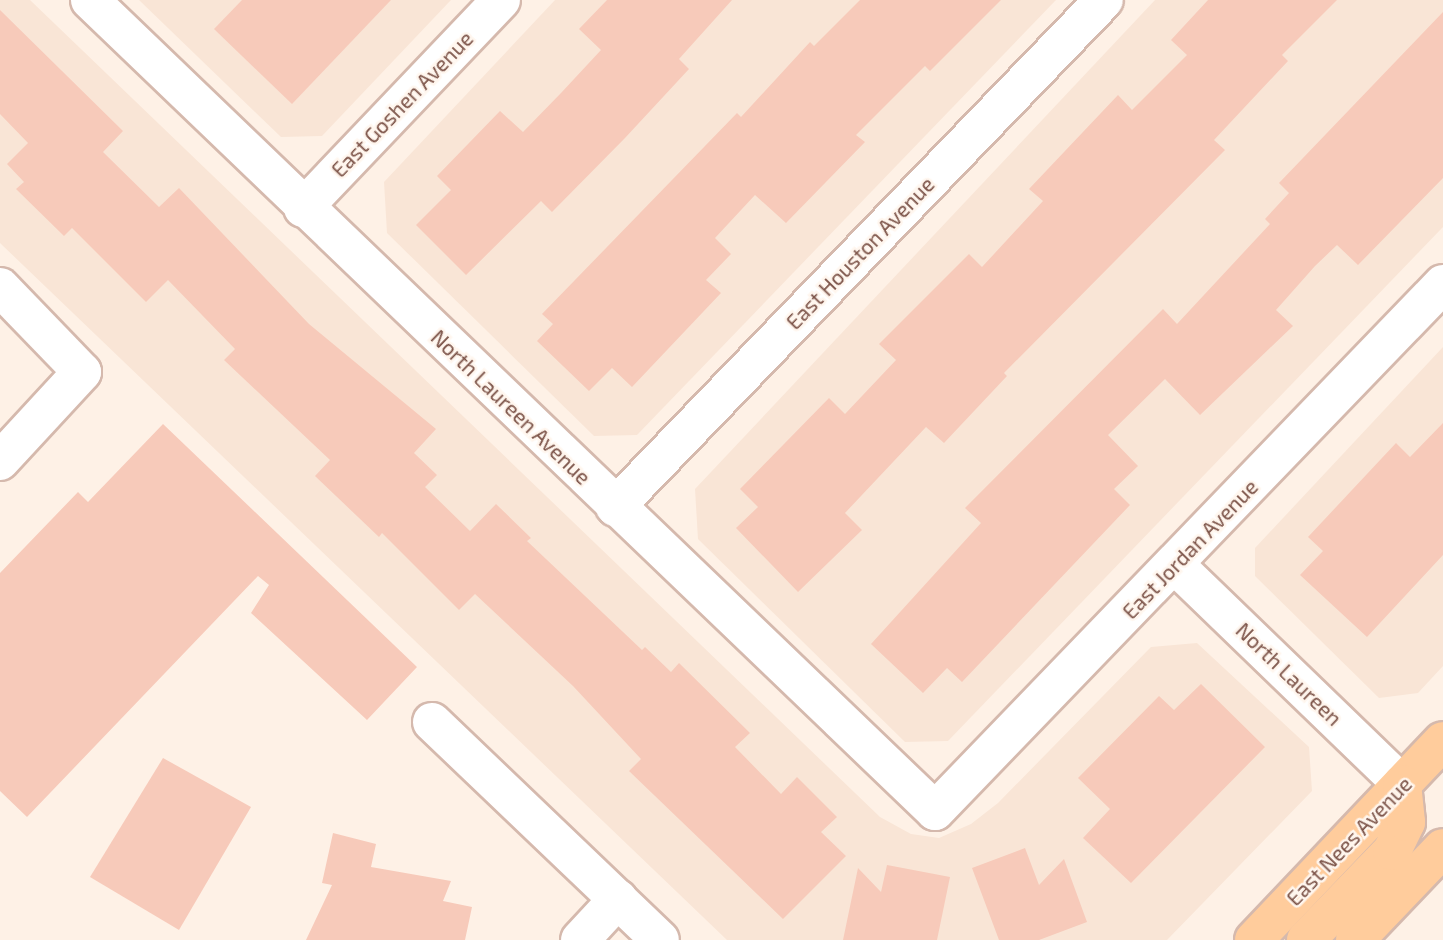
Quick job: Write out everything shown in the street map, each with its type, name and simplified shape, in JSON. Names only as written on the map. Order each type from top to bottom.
[{"type":"main road","name":"East Nees Avenue","points":[[1254,940],[1443,741]]},
{"type":"main road","points":[[1306,940],[1392,851],[1406,822],[1402,784]]},
{"type":"main road","points":[[1355,940],[1443,848]]},
{"type":"street","name":"North Laureen Avenue","points":[[90,0],[303,208],[935,811]]},
{"type":"street","name":"East Goshen Avenue","points":[[303,208],[501,0]]},
{"type":"street","name":"East Houston Avenue","points":[[615,506],[1104,0]]},
{"type":"street","name":"East Jordan Avenue","points":[[935,811],[1443,284]]},
{"type":"street","points":[[0,461],[82,372],[1,289]]},
{"type":"street","name":"North Laureen","points":[[1175,565],[1402,784]]},
{"type":"street","points":[[432,722],[660,940]]},
{"type":"street","points":[[580,940],[618,899]]},
{"type":"shaded area","points":[[0,0],[30,0],[880,817],[911,834],[939,838],[971,824],[998,803],[1151,647],[1197,643],[1309,747],[1312,791],[1167,940],[727,940],[0,243]]},
{"type":"shaded area","points":[[139,0],[451,0],[322,136],[281,137]]},
{"type":"shaded area","points":[[555,0],[1056,0],[637,435],[594,436],[387,233],[384,182]]},
{"type":"shaded area","points":[[1155,0],[1443,0],[1443,227],[948,741],[905,742],[698,539],[695,489]]},
{"type":"shaded area","points":[[1443,347],[1443,666],[1418,693],[1379,698],[1255,576],[1255,548]]},
{"type":"building","points":[[242,0],[391,0],[292,104],[214,29]]},
{"type":"building","points":[[607,0],[732,0],[679,59],[689,69],[625,138],[552,212],[541,201],[466,275],[416,225],[451,190],[437,176],[500,111],[523,132],[561,93],[601,50],[579,29]]},
{"type":"building","points":[[860,0],[1001,0],[930,71],[925,66],[856,135],[865,142],[786,223],[755,195],[715,238],[731,254],[706,280],[721,293],[632,387],[612,368],[589,391],[537,341],[553,324],[542,314],[737,113],[741,117],[810,42],[814,46]]},
{"type":"building","points":[[1208,0],[1337,0],[1282,55],[1288,61],[1214,140],[1225,150],[1004,373],[1007,376],[944,443],[926,427],[845,513],[862,530],[798,592],[736,528],[758,507],[740,489],[829,398],[845,414],[896,360],[879,344],[969,254],[982,267],[1043,201],[1029,189],[1118,95],[1132,110],[1187,55],[1171,40]]},
{"type":"building","points":[[0,10],[123,131],[103,152],[159,207],[179,188],[309,324],[436,429],[414,453],[437,475],[425,487],[470,531],[496,504],[531,538],[527,541],[642,650],[645,647],[671,672],[679,663],[750,733],[735,747],[781,794],[797,777],[837,817],[821,832],[846,856],[783,919],[629,771],[641,759],[573,686],[475,594],[459,610],[382,533],[379,537],[315,476],[330,460],[224,360],[235,349],[168,280],[146,302],[72,228],[64,236],[16,189],[24,182],[7,164],[28,143],[0,114]]},
{"type":"building","points":[[1443,12],[1443,178],[1358,265],[1337,245],[1315,266],[1276,310],[1293,326],[1200,415],[1165,379],[1108,435],[1138,466],[1114,489],[1130,505],[962,682],[947,668],[923,693],[871,644],[981,523],[965,508],[1163,309],[1177,324],[1270,224],[1265,219],[1289,193],[1279,183]]},
{"type":"building","points":[[1443,423],[1443,555],[1367,637],[1300,575],[1323,551],[1308,537],[1396,443],[1410,457]]},
{"type":"building","points":[[163,424],[417,667],[367,720],[251,613],[269,585],[258,576],[27,817],[0,791],[0,573],[78,492],[88,502]]},
{"type":"building","points":[[1201,684],[1265,747],[1131,883],[1083,838],[1110,809],[1078,778],[1159,696],[1174,710]]},
{"type":"building","points":[[163,758],[251,807],[179,930],[90,877]]},
{"type":"building","points":[[333,833],[376,844],[371,867],[451,881],[443,901],[472,907],[465,940],[306,940],[332,885],[322,883]]},
{"type":"building","points":[[1025,848],[1039,885],[1064,859],[1087,922],[1039,940],[999,940],[972,868]]},
{"type":"building","points":[[887,865],[950,877],[937,940],[843,940],[858,868],[881,892]]}]
